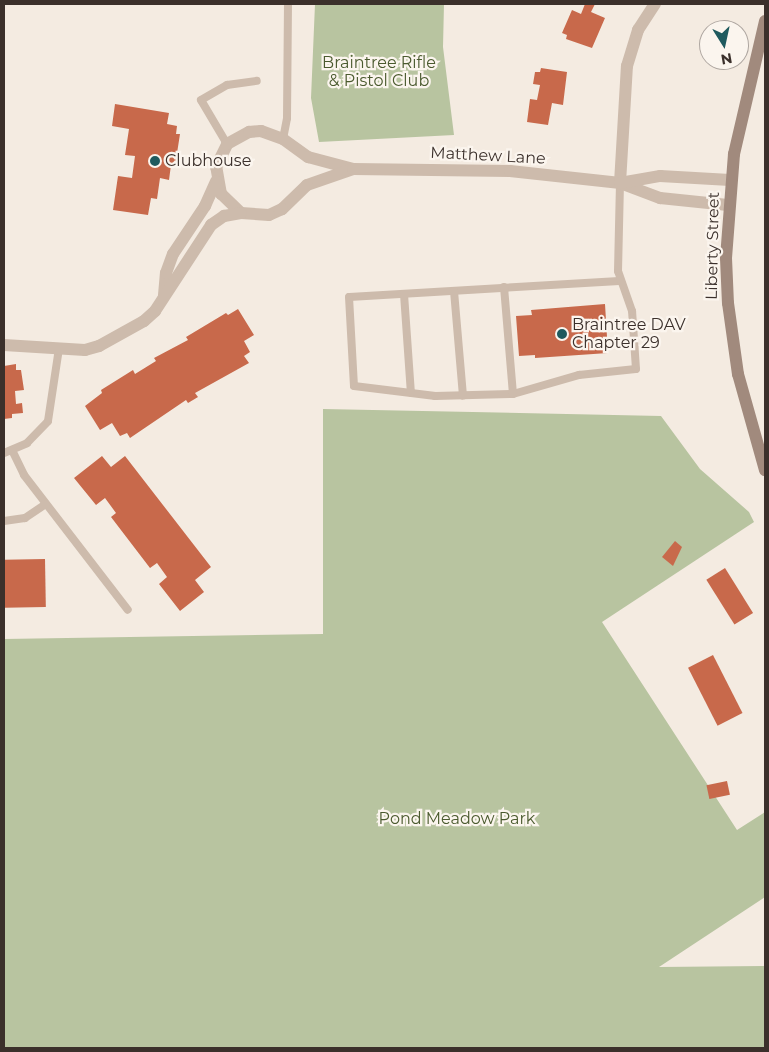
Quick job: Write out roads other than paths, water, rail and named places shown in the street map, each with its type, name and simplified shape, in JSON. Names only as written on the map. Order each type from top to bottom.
[{"type":"main road","name":"Liberty Street","points":[[765,21],[744,102],[730,180],[726,280],[732,335],[742,396],[765,470]]},
{"type":"street","points":[[620,183],[627,66],[638,30],[654,4]]},
{"type":"street","points":[[164,295],[166,273],[173,254],[205,206],[216,180],[216,167],[228,144],[248,132],[261,131],[283,138],[308,157],[353,169]]},
{"type":"street","points":[[4,345],[59,348],[77,351],[99,346],[150,316],[211,225],[224,216],[241,213],[269,215],[282,209],[307,185],[353,169]]},
{"type":"street","name":"Matthew Lane","points":[[353,169],[482,169],[620,183],[660,198],[728,205]]},
{"type":"street","name":"Matthew Lane","points":[[620,183],[660,176],[730,180]]},
{"type":"street","points":[[216,180],[225,199],[241,213]]},
{"type":"lane","points":[[283,138],[287,118],[288,4]]},
{"type":"lane","points":[[228,144],[200,100],[227,85],[257,81]]},
{"type":"lane","points":[[619,281],[349,297],[354,386],[410,393],[463,396],[513,394],[579,375],[636,369],[632,311],[619,281],[620,183]]},
{"type":"lane","points":[[504,288],[513,394]]},
{"type":"lane","points":[[454,291],[463,396]]},
{"type":"lane","points":[[404,294],[410,393]]},
{"type":"lane","points":[[4,453],[34,438],[48,421],[59,348]]},
{"type":"lane","points":[[12,450],[20,468],[46,504],[128,610]]},
{"type":"lane","points":[[4,521],[25,518],[46,504]]},
{"type":"place","name":"Clubhouse","points":[[155,161]]},
{"type":"place","name":"Braintree DAV Chapter 29","points":[[562,334]]},
{"type":"park label","name":"Braintree Rifle & Pistol Club","points":[[379,72]]},
{"type":"park label","name":"Pond Meadow Park","points":[[457,819]]}]
